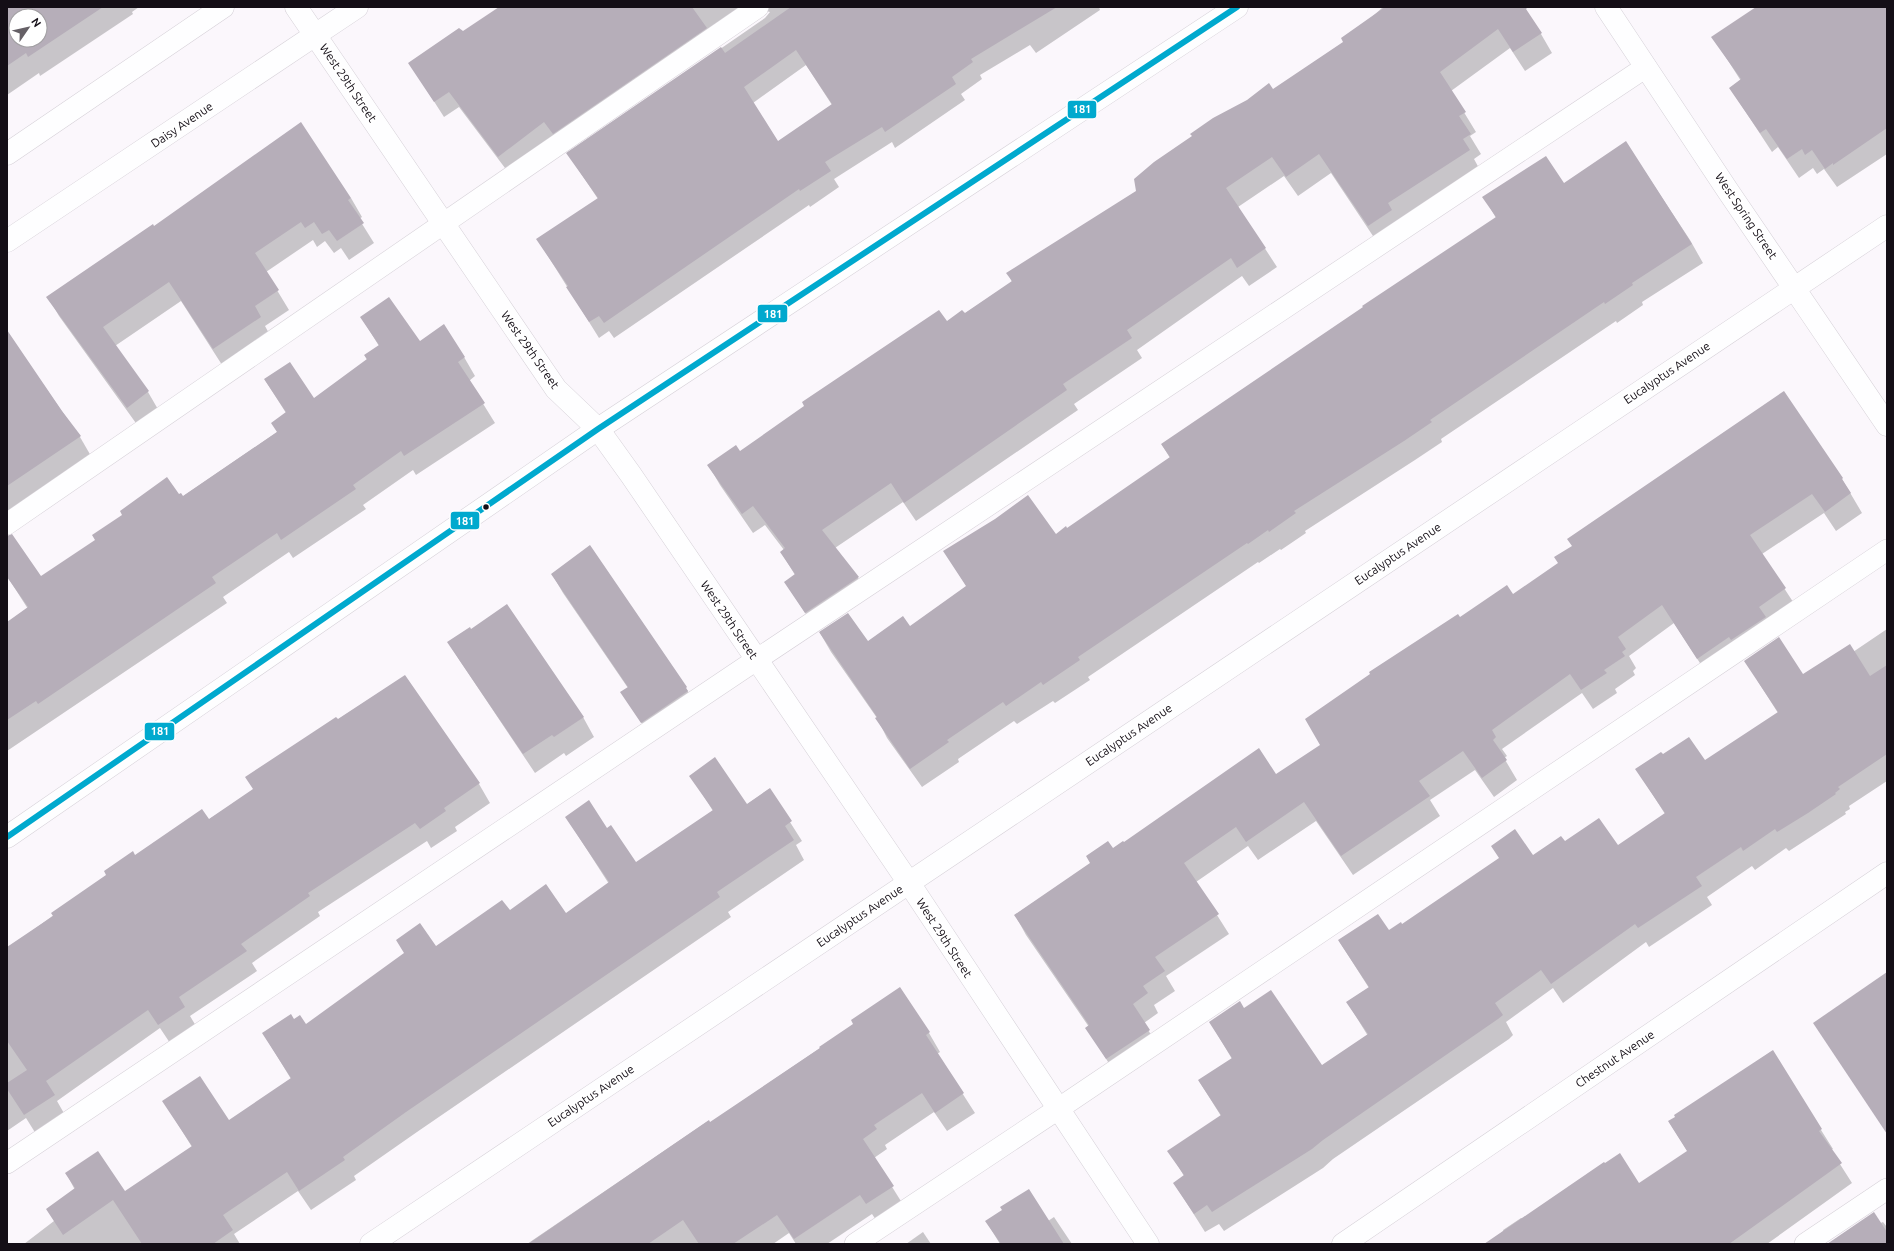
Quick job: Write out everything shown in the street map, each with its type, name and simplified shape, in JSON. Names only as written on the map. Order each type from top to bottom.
[{"type":"street","points":[[7,154],[223,7]]},
{"type":"street","name":"West 29th Street","points":[[296,7],[556,389],[598,429],[909,883],[1148,1244]]},
{"type":"street","name":"Daisy Avenue","points":[[7,241],[357,7]]},
{"type":"street","points":[[7,837],[598,429],[1237,7]]},
{"type":"street","name":"West Spring Street","points":[[1606,7],[1887,425]]},
{"type":"street","name":"Eucalyptus Avenue","points":[[371,1244],[1794,287],[1887,226]]},
{"type":"street","name":"Chestnut Avenue","points":[[1343,1244],[1887,874]]},
{"type":"lane","points":[[7,524],[444,225],[758,7]]},
{"type":"lane","points":[[7,1163],[756,660],[1646,67]]},
{"type":"lane","points":[[854,1244],[1058,1109],[1887,550]]},
{"type":"lane","points":[[1804,1244],[1887,1189]]},
{"type":"building","points":[[7,7],[103,7],[48,44],[48,8],[8,8],[8,48],[42,48],[28,57],[26,53],[7,66]]},
{"type":"building","points":[[499,7],[692,7],[707,28],[553,134],[544,122],[498,157],[449,92],[434,102],[408,63],[459,28],[463,31]]},
{"type":"building","points":[[791,7],[1057,7],[971,59],[973,62],[952,77],[956,84],[885,132],[882,127],[825,162],[831,171],[800,191],[799,189],[604,323],[599,316],[589,322],[566,287],[568,286],[536,239],[598,198],[566,153],[721,47],[725,53]],"holes":[[[796,50],[832,104],[778,141],[744,87]]]},
{"type":"building","points":[[1385,7],[1528,7],[1526,9],[1542,33],[1513,52],[1498,29],[1440,72],[1466,112],[1459,116],[1471,134],[1463,139],[1470,150],[1388,203],[1392,210],[1368,226],[1319,154],[1286,177],[1272,157],[1226,188],[1266,248],[1237,268],[1231,258],[1127,330],[1132,338],[1063,384],[1067,390],[904,503],[891,483],[822,530],[859,577],[805,613],[784,582],[795,574],[780,552],[785,548],[753,506],[742,514],[707,465],[736,445],[740,451],[804,406],[802,402],[939,310],[947,321],[962,310],[965,313],[1012,281],[1006,273],[1136,191],[1134,179],[1154,162],[1192,136],[1190,134],[1213,118],[1247,100],[1269,83],[1273,89],[1343,42],[1341,38]]},
{"type":"building","points":[[1756,7],[1887,7],[1887,128],[1825,169],[1812,150],[1805,155],[1802,149],[1787,159],[1766,129],[1760,133],[1729,88],[1741,79],[1711,37]]},
{"type":"building","points":[[301,122],[351,198],[348,200],[364,223],[337,241],[329,230],[322,234],[314,222],[305,228],[301,222],[255,253],[279,290],[255,306],[261,317],[213,349],[169,282],[103,327],[149,391],[127,408],[46,297],[153,224],[154,226]]},
{"type":"building","points":[[1626,141],[1692,244],[1632,283],[1633,285],[1605,304],[1604,302],[1430,420],[1432,422],[1404,441],[1294,511],[1296,513],[1269,532],[1268,530],[1248,544],[1247,543],[1078,657],[1080,660],[1043,685],[1041,682],[1006,706],[1003,702],[947,740],[949,742],[910,769],[875,718],[877,717],[819,632],[848,613],[868,641],[903,616],[910,626],[966,586],[943,551],[995,519],[1028,495],[1056,534],[1066,526],[1067,528],[1170,457],[1161,444],[1363,307],[1362,306],[1496,217],[1482,197],[1546,156],[1564,183]]},
{"type":"building","points":[[389,297],[420,341],[444,324],[465,357],[458,362],[485,403],[404,456],[401,451],[353,485],[356,489],[281,540],[277,533],[212,577],[216,583],[38,704],[36,701],[7,720],[7,622],[28,607],[7,577],[7,536],[12,534],[41,576],[95,540],[92,535],[122,515],[120,511],[167,477],[179,494],[181,493],[183,496],[277,432],[271,423],[286,412],[264,379],[290,362],[314,398],[367,359],[364,355],[379,345],[360,317]]},
{"type":"building","points":[[7,330],[62,411],[81,436],[7,486]]},
{"type":"building","points":[[1784,391],[1843,478],[1842,479],[1851,493],[1825,512],[1812,494],[1750,535],[1786,588],[1759,607],[1766,617],[1731,640],[1729,637],[1697,659],[1662,605],[1618,637],[1626,649],[1622,652],[1625,656],[1604,670],[1607,673],[1581,690],[1570,674],[1492,730],[1496,737],[1493,740],[1507,760],[1482,778],[1463,751],[1419,781],[1430,796],[1341,856],[1304,802],[1246,842],[1236,827],[1184,863],[1219,914],[1155,957],[1165,971],[1143,986],[1148,993],[1133,1004],[1150,1030],[1106,1059],[1085,1028],[1089,1025],[1014,915],[1090,863],[1086,856],[1108,841],[1113,848],[1123,841],[1124,842],[1259,748],[1276,774],[1320,745],[1305,719],[1370,674],[1369,672],[1458,614],[1460,617],[1507,585],[1513,594],[1558,563],[1554,557],[1572,546],[1567,539]]},
{"type":"building","points":[[590,545],[687,687],[686,688],[688,691],[641,723],[620,692],[628,687],[551,574]]},
{"type":"building","points":[[507,604],[584,717],[554,737],[552,735],[523,754],[447,642],[470,627],[471,629]]},
{"type":"building","points":[[1779,637],[1803,674],[1850,644],[1870,676],[1887,665],[1887,754],[1838,787],[1840,789],[1835,793],[1836,794],[1808,813],[1777,832],[1775,829],[1743,851],[1741,847],[1696,877],[1702,886],[1638,928],[1635,924],[1551,984],[1541,970],[1495,1003],[1503,1015],[1498,1019],[1312,1149],[1212,1212],[1207,1205],[1194,1214],[1173,1183],[1184,1175],[1167,1151],[1221,1115],[1198,1080],[1232,1058],[1209,1022],[1240,1001],[1244,1008],[1271,990],[1322,1065],[1368,1034],[1346,1002],[1369,987],[1338,940],[1378,914],[1389,930],[1401,922],[1402,924],[1499,858],[1491,846],[1515,829],[1533,855],[1561,836],[1565,841],[1599,818],[1618,845],[1665,813],[1635,769],[1661,752],[1663,754],[1689,737],[1705,760],[1778,712],[1744,661]]},
{"type":"building","points":[[405,675],[480,783],[444,808],[446,811],[420,829],[415,823],[308,893],[310,896],[241,944],[247,951],[179,997],[185,1007],[158,1025],[148,1010],[46,1081],[55,1095],[24,1115],[7,1089],[7,1083],[27,1070],[7,1041],[7,947],[53,916],[51,913],[106,875],[104,871],[133,851],[135,855],[202,809],[209,819],[253,789],[245,777],[336,717],[338,719]]},
{"type":"building","points":[[715,757],[747,804],[770,788],[792,821],[785,826],[794,840],[717,892],[720,897],[406,1112],[343,1157],[345,1160],[299,1191],[287,1172],[223,1215],[233,1230],[213,1244],[142,1244],[113,1200],[63,1235],[46,1209],[75,1188],[65,1173],[98,1151],[125,1191],[192,1146],[162,1101],[200,1076],[229,1120],[291,1078],[262,1033],[291,1014],[294,1019],[300,1015],[306,1024],[404,953],[396,940],[420,923],[436,946],[502,900],[510,910],[546,884],[566,913],[609,882],[565,817],[589,800],[607,828],[611,825],[636,862],[713,810],[689,776]]},
{"type":"building","points":[[1887,972],[1887,1134],[1813,1023]]},
{"type":"building","points":[[900,987],[930,1032],[926,1035],[964,1093],[935,1113],[922,1093],[874,1125],[877,1129],[863,1139],[894,1186],[866,1204],[860,1195],[794,1239],[777,1215],[733,1244],[699,1244],[683,1220],[648,1244],[528,1244],[709,1120],[710,1122],[820,1048],[819,1047],[853,1024],[851,1020]]},
{"type":"building","points":[[1773,1050],[1822,1129],[1819,1131],[1842,1163],[1729,1244],[1484,1244],[1604,1162],[1605,1163],[1620,1153],[1639,1183],[1687,1151],[1668,1121],[1675,1117],[1674,1115]]},
{"type":"building","points":[[1029,1189],[1064,1244],[1001,1244],[985,1221],[1002,1210],[1000,1207]]},
{"type":"building","points":[[1874,1212],[1887,1232],[1887,1244],[1827,1244]]},
{"type":"transit line","name":"181","points":[[7,837],[598,429],[1237,7]]}]
